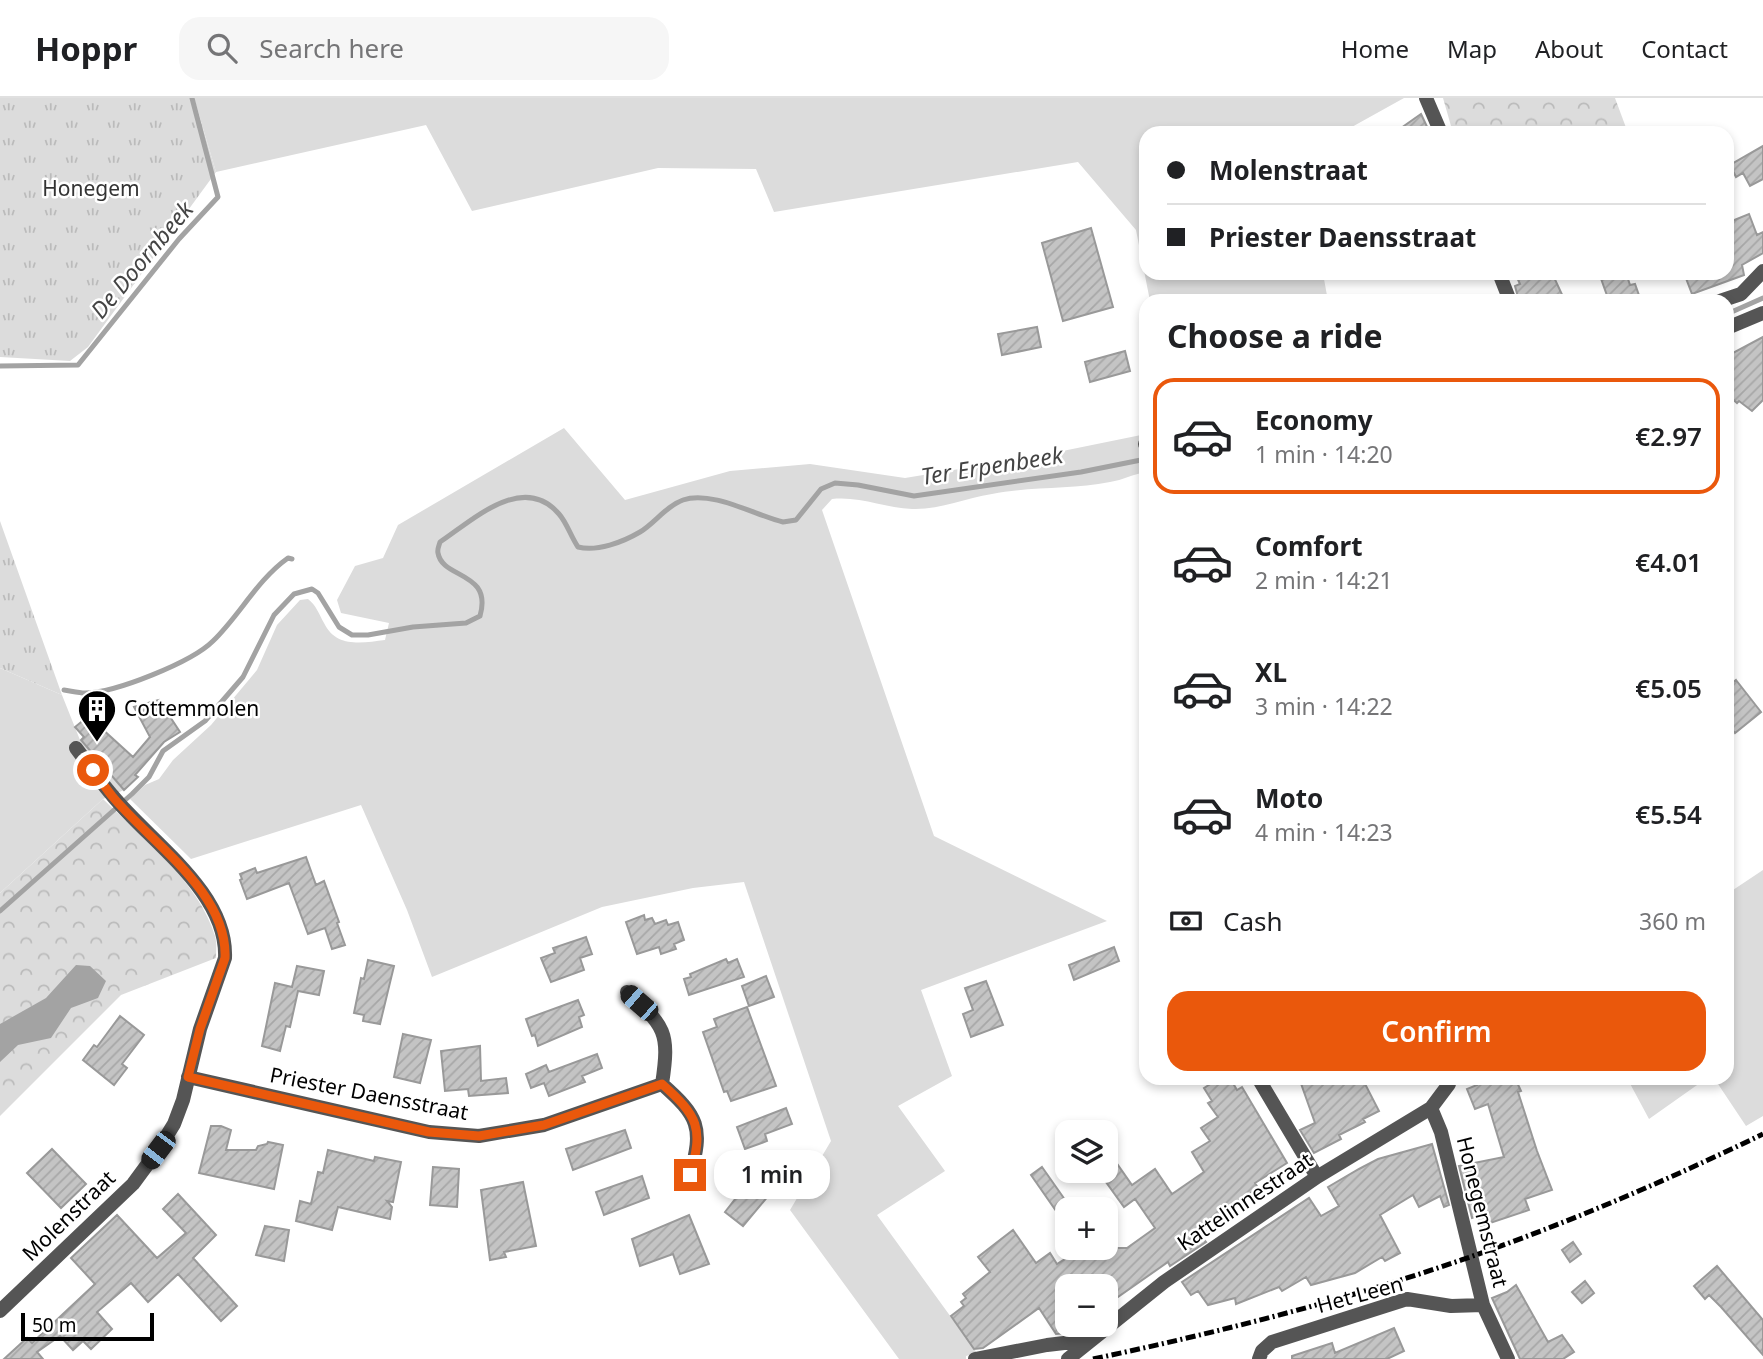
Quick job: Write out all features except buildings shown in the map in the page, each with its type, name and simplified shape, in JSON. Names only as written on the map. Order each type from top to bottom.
[{"type":"street","points":[[1426,98],[1438,126]]},
{"type":"street","points":[[1734,296],[1741,294],[1763,271]]},
{"type":"street","points":[[1734,325],[1763,313]]},
{"type":"street","name":"Molenstraat","points":[[0,1311],[133,1184],[174,1124],[200,1029],[225,958],[226,947],[219,924],[204,895],[184,870],[111,795],[76,748]]},
{"type":"street","points":[[627,992],[652,1013],[663,1029],[666,1057],[662,1084],[686,1105],[695,1122],[698,1148],[690,1175]]},
{"type":"street","name":"Priester Daensstraat","points":[[188,1077],[429,1132],[479,1136],[544,1125],[662,1084]]},
{"type":"street","points":[[1262,1085],[1317,1177]]},
{"type":"street","points":[[1431,1108],[1448,1085]]},
{"type":"street","name":"Kattelinnestraat","points":[[1068,1359],[1164,1282],[1317,1177],[1431,1108]]},
{"type":"street","name":"Honegemstraat","points":[[1431,1108],[1441,1132],[1483,1305],[1508,1359]]},
{"type":"street","name":"Het Leen","points":[[1259,1359],[1262,1350],[1272,1342],[1407,1299],[1451,1306],[1483,1305]]},
{"type":"street","points":[[975,1359],[1090,1340]]},
{"type":"green space","name":"Honegem","points":[[0,98],[194,98],[216,172],[88,347],[70,361],[0,357]]},
{"type":"green space","points":[[194,98],[1404,98],[1354,126],[1139,126],[1139,245],[1136,230],[1078,162],[774,212],[756,169],[658,168],[472,211],[426,125],[216,172]]},
{"type":"green space","points":[[1443,98],[1615,98],[1625,126],[1451,126]]},
{"type":"green space","points":[[1146,280],[1324,280],[1327,294],[1149,294]]},
{"type":"green space","points":[[564,428],[625,500],[730,471],[810,464],[905,478],[1139,435],[1139,474],[1115,481],[1007,492],[922,509],[853,499],[832,499],[822,510],[934,836],[1107,921],[921,990],[952,1076],[898,1106],[945,1171],[877,1215],[977,1353],[966,1356],[966,1359],[899,1359],[790,1210],[831,1141],[744,882],[693,888],[602,907],[432,977],[407,910],[361,805],[191,859],[130,799],[145,785],[159,779],[173,760],[211,725],[257,670],[277,625],[300,600],[311,601],[335,637],[359,643],[385,640],[389,623],[341,613],[337,600],[355,566],[383,558],[398,525]]},
{"type":"green space","points":[[0,521],[62,695],[0,668]]},
{"type":"green space","points":[[0,668],[62,695],[80,740],[124,790],[103,799],[0,893]]},
{"type":"green space","points":[[103,799],[168,862],[196,897],[215,936],[216,958],[121,995],[0,1116],[0,893]]},
{"type":"green space","points":[[1763,870],[1763,1116],[1746,1126],[1719,1085],[1734,1085],[1734,889]]},
{"type":"green space","points":[[1631,1085],[1697,1085],[1649,1119]]},
{"type":"shaded area","points":[[76,965],[90,966],[106,981],[98,998],[71,1008],[51,1038],[18,1045],[0,1062],[0,1024],[46,998]]},
{"type":"waterway","name":"De Doornbeek","points":[[0,366],[78,365],[179,239],[218,197],[192,98]]},
{"type":"waterway","name":"Ter Erpenbeek","points":[[1734,311],[1763,298]]},
{"type":"waterway","name":"Ter Erpenbeek","points":[[0,911],[132,794],[149,777],[163,751],[205,721],[243,677],[274,615],[294,594],[312,589],[318,593],[339,627],[352,635],[466,623],[480,616],[482,601],[479,591],[473,583],[441,561],[438,549],[440,542],[498,504],[530,498],[545,502],[562,518],[578,547],[593,548],[633,536],[677,503],[694,498],[720,501],[783,522],[796,520],[821,489],[835,483],[914,496],[1081,472],[1139,460]]},
{"type":"waterway","points":[[64,690],[85,693],[115,688],[188,658],[213,641],[267,577],[288,558],[292,559]]},
{"type":"railway","points":[[1093,1359],[1283,1314],[1424,1273],[1582,1215],[1763,1134]]},
{"type":"place","name":"Cottemmolen","points":[[97,743]]},
{"type":"route","points":[[93,770],[111,795],[184,870],[204,895],[219,924],[226,947],[225,958],[200,1029],[188,1077],[429,1132],[479,1136],[544,1125],[662,1084],[686,1105],[695,1122],[698,1148],[690,1175]]}]
